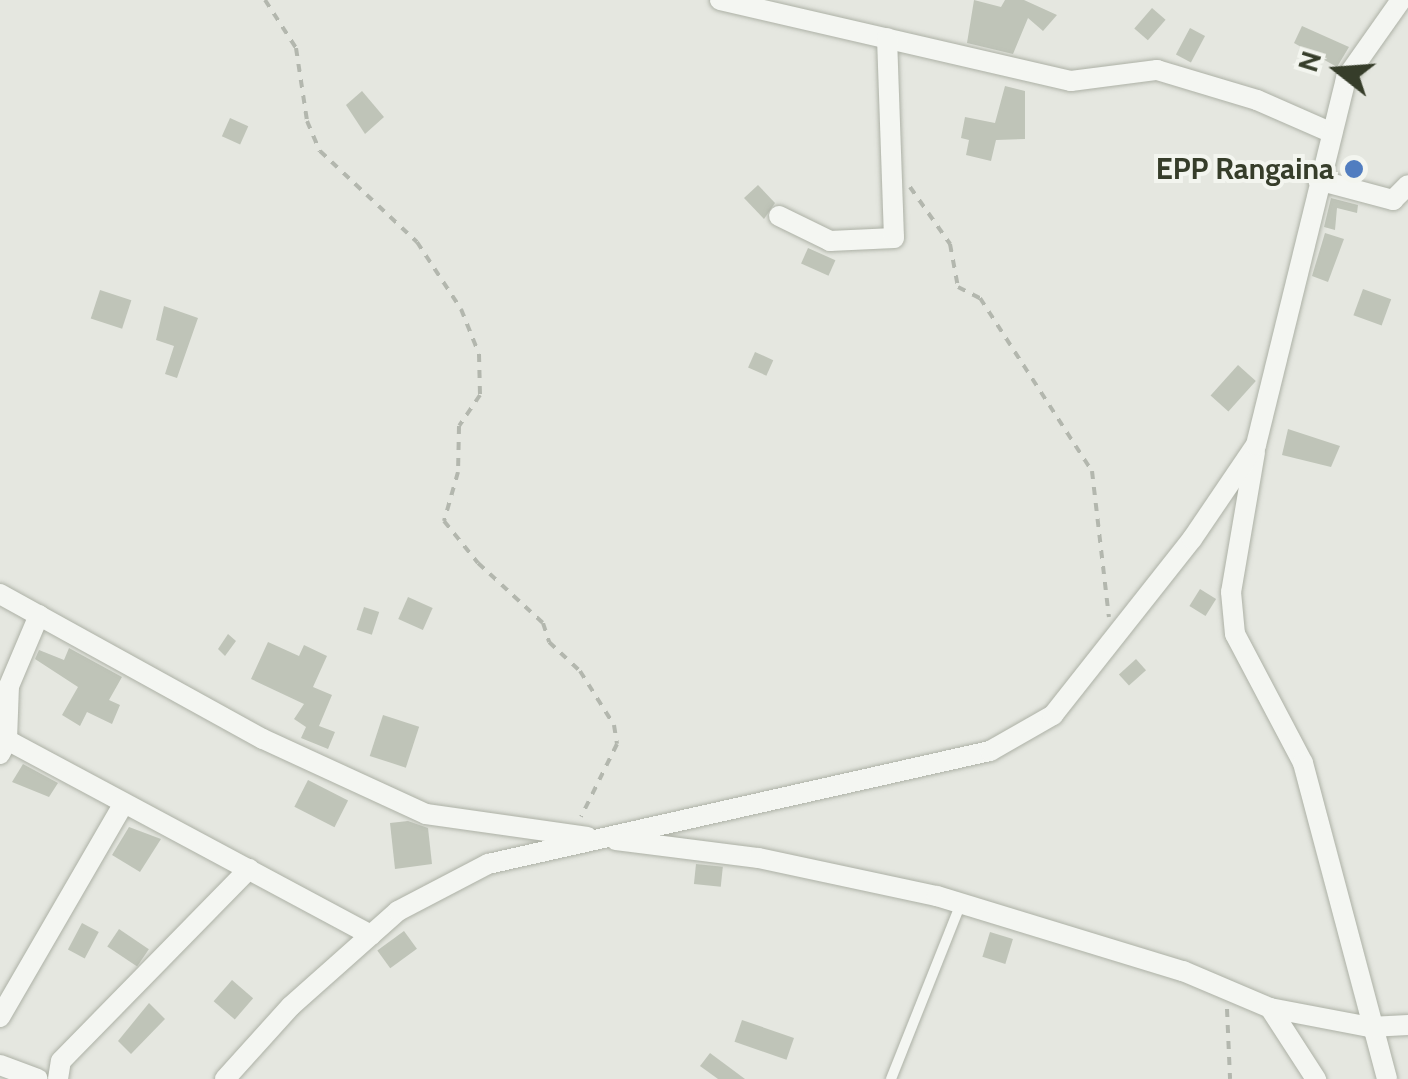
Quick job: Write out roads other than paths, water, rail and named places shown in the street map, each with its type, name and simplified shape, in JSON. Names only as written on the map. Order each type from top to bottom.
[{"type":"street","points":[[720,0],[1071,80],[1158,70],[1257,100],[1330,132]]},
{"type":"street","points":[[1387,1079],[1370,1027],[1304,763],[1235,634],[1232,592],[1256,445],[1330,132],[1346,78],[1401,0]]},
{"type":"street","points":[[778,216],[830,241],[894,238],[895,180],[887,38]]},
{"type":"street","points":[[1318,180],[1394,200],[1408,185]]},
{"type":"street","points":[[225,1079],[291,1006],[398,911],[488,864],[990,751],[1053,715],[1115,641],[1256,445]]},
{"type":"street","points":[[0,594],[264,739],[426,814],[759,858],[961,904],[1226,990],[1270,1008],[1370,1027],[1408,1025]]},
{"type":"street","points":[[39,615],[10,686],[4,747],[124,802],[371,934]]},
{"type":"street","points":[[0,1017],[124,802]]},
{"type":"street","points":[[58,1079],[61,1061],[249,869]]},
{"type":"street","points":[[1270,1008],[1316,1079]]},
{"type":"street","points":[[0,1064],[38,1079]]},
{"type":"lane","points":[[891,1079],[961,904]]},
{"type":"place","name":"EPP Rangaina","points":[[1354,169]]}]
